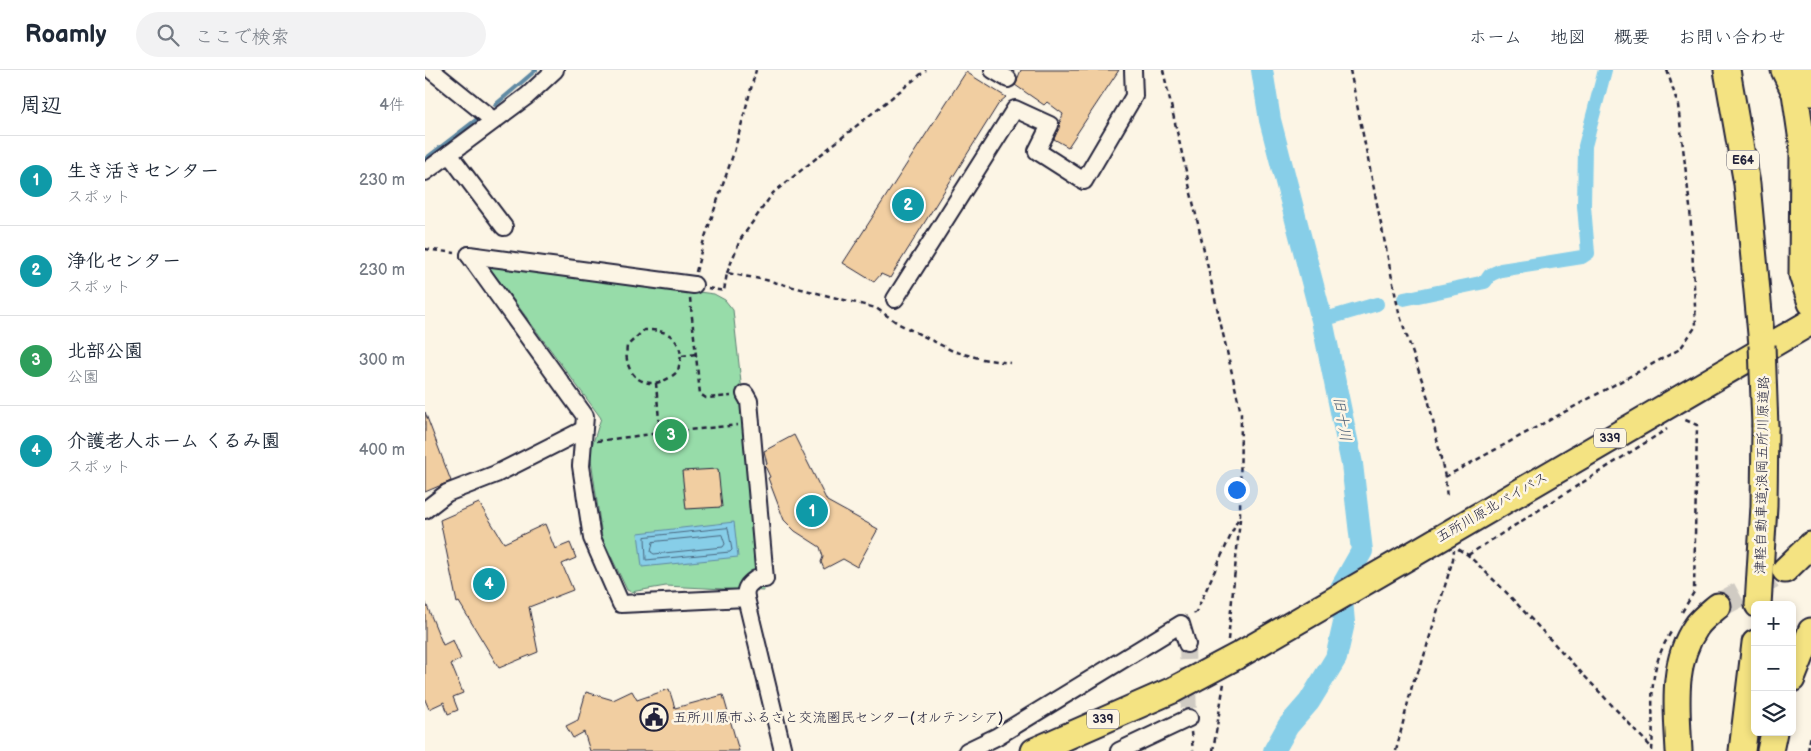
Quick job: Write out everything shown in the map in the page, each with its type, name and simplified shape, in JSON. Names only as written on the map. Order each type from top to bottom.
[{"type":"highway","name":"津軽自動車道;浪岡五所川原道路","points":[[1727,70],[1746,175],[1755,250],[1762,346],[1765,427],[1764,506],[1759,601]]},
{"type":"highway","points":[[1784,70],[1795,93],[1803,148],[1801,275],[1811,303]]},
{"type":"highway","points":[[1804,70],[1811,93]]},
{"type":"highway","name":"五所川原北バイパス","points":[[1067,751],[1173,690],[1239,655],[1811,322]]},
{"type":"highway","points":[[1785,570],[1811,545]]},
{"type":"highway","points":[[1679,751],[1677,707],[1680,659],[1696,626],[1718,606]]},
{"type":"highway","points":[[1796,668],[1811,631]]},
{"type":"highway","points":[[1742,751],[1755,646]]},
{"type":"highway","name":"五所川原北バイパス","points":[[1034,751],[1173,690]]},
{"type":"highway","points":[[1770,751],[1773,736]]},
{"type":"street","points":[[431,70],[493,120]]},
{"type":"street","points":[[425,172],[527,96],[555,70]]},
{"type":"street","points":[[993,70],[1008,80]]},
{"type":"street","points":[[895,298],[1015,109],[1050,125],[1037,151],[1084,181],[1134,96],[1133,70]]},
{"type":"street","points":[[449,154],[504,227]]},
{"type":"street","points":[[469,255],[692,285]]},
{"type":"street","points":[[469,255],[585,416],[581,466],[592,538],[621,604],[746,598]]},
{"type":"street","points":[[745,394],[749,401],[765,579],[756,578],[747,586],[746,598],[783,751]]},
{"type":"street","points":[[425,510],[447,492],[496,474],[583,437]]},
{"type":"street","points":[[967,751],[996,737],[1181,624],[1187,644]]},
{"type":"street","points":[[1119,751],[1189,718]]},
{"type":"path","points":[[745,394],[701,397],[696,354],[692,285],[703,244],[734,152],[756,70]]},
{"type":"path","points":[[692,285],[724,291],[727,273],[740,240],[773,193],[926,70]]},
{"type":"path","points":[[1163,70],[1241,413],[1240,515],[1228,645]]},
{"type":"path","points":[[1350,70],[1399,313],[1428,398],[1445,477],[1447,499]]},
{"type":"path","points":[[1445,477],[1680,348],[1696,326],[1689,207],[1678,105],[1667,70]]},
{"type":"path","points":[[425,249],[469,255]]},
{"type":"path","points":[[727,273],[766,280],[876,308],[899,324],[953,351],[983,359],[1010,363]]},
{"type":"path","points":[[644,330],[666,332],[677,344],[681,356],[678,371],[672,376],[656,383],[646,383],[630,372],[625,361],[627,346],[631,340],[644,330]]},
{"type":"path","points":[[681,356],[696,354]]},
{"type":"path","points":[[656,383],[660,433]]},
{"type":"path","points":[[1676,423],[1685,418],[1697,424],[1693,592],[1681,616]]},
{"type":"path","points":[[583,437],[660,433],[751,424]]},
{"type":"path","points":[[1468,555],[1668,429]]},
{"type":"path","points":[[1181,624],[1196,612],[1240,515]]},
{"type":"path","points":[[1396,751],[1413,682],[1421,666],[1453,559],[1454,544],[1468,555],[1652,749]]},
{"type":"path","points":[[1652,749],[1653,673],[1659,651],[1672,630]]},
{"type":"path","points":[[1213,751],[1225,673]]},
{"type":"path","points":[[1189,718],[1193,751]]},
{"type":"path","points":[[1808,751],[1811,734]]},
{"type":"green space","points":[[487,264],[714,294],[725,300],[733,310],[764,591],[666,586],[631,592],[627,590],[602,537],[590,452],[601,418]]},
{"type":"water","points":[[734,522],[738,557],[642,567],[638,533]]},
{"type":"building","points":[[1021,70],[1119,70],[1068,147],[1054,139],[1063,114],[1047,102],[1044,105],[1015,85]]},
{"type":"building","points":[[966,72],[1006,97],[999,103],[890,278],[881,274],[874,282],[843,263]]},
{"type":"building","points":[[425,412],[451,481],[425,492]]},
{"type":"building","points":[[794,435],[827,501],[878,529],[857,567],[843,559],[824,569],[821,562],[823,557],[820,547],[795,531],[784,520],[768,478],[770,477],[765,466],[767,464],[764,451]]},
{"type":"building","points":[[718,469],[722,507],[686,509],[682,471]]},
{"type":"building","points":[[479,503],[504,543],[545,524],[555,549],[570,543],[576,558],[562,564],[573,590],[529,607],[538,652],[499,668],[459,602],[457,603],[440,520]]},
{"type":"building","points":[[425,601],[443,645],[453,640],[461,659],[451,664],[463,693],[453,697],[458,710],[448,714],[444,702],[429,709],[425,700]]},
{"type":"building","name":"五所川原市ふるさと交流圏民センター(オルテンシア)","points":[[669,689],[675,708],[723,695],[739,751],[590,751],[584,732],[573,738],[566,726],[578,720],[586,692],[613,700],[632,691],[637,700]]},
{"type":"waterway","points":[[495,105],[536,70]]},
{"type":"waterway","name":"旧十川","points":[[1262,70],[1270,120],[1322,320],[1352,464],[1362,551],[1341,588],[1344,623],[1336,658],[1309,702],[1288,726],[1274,751]]},
{"type":"waterway","points":[[1404,299],[1485,282],[1490,275],[1501,270],[1582,257],[1588,253],[1584,206],[1585,146],[1605,70]]},
{"type":"waterway","points":[[425,159],[477,119]]},
{"type":"waterway","points":[[1322,320],[1377,304]]},
{"type":"tunnel","points":[[1718,606],[1785,570]]},
{"type":"tunnel","points":[[1187,644],[1189,718]]},
{"type":"place","name":"浄化センター","points":[[908,205]]},
{"type":"place","name":"北部公園","points":[[671,435]]},
{"type":"place","name":"生き活きセンター","points":[[812,511]]},
{"type":"place","name":"介護老人ホーム くるみ園","points":[[489,584]]},
{"type":"place","name":"五所川原市ふるさと交流圏民センター(オルテンシア)","points":[[654,717]]}]
